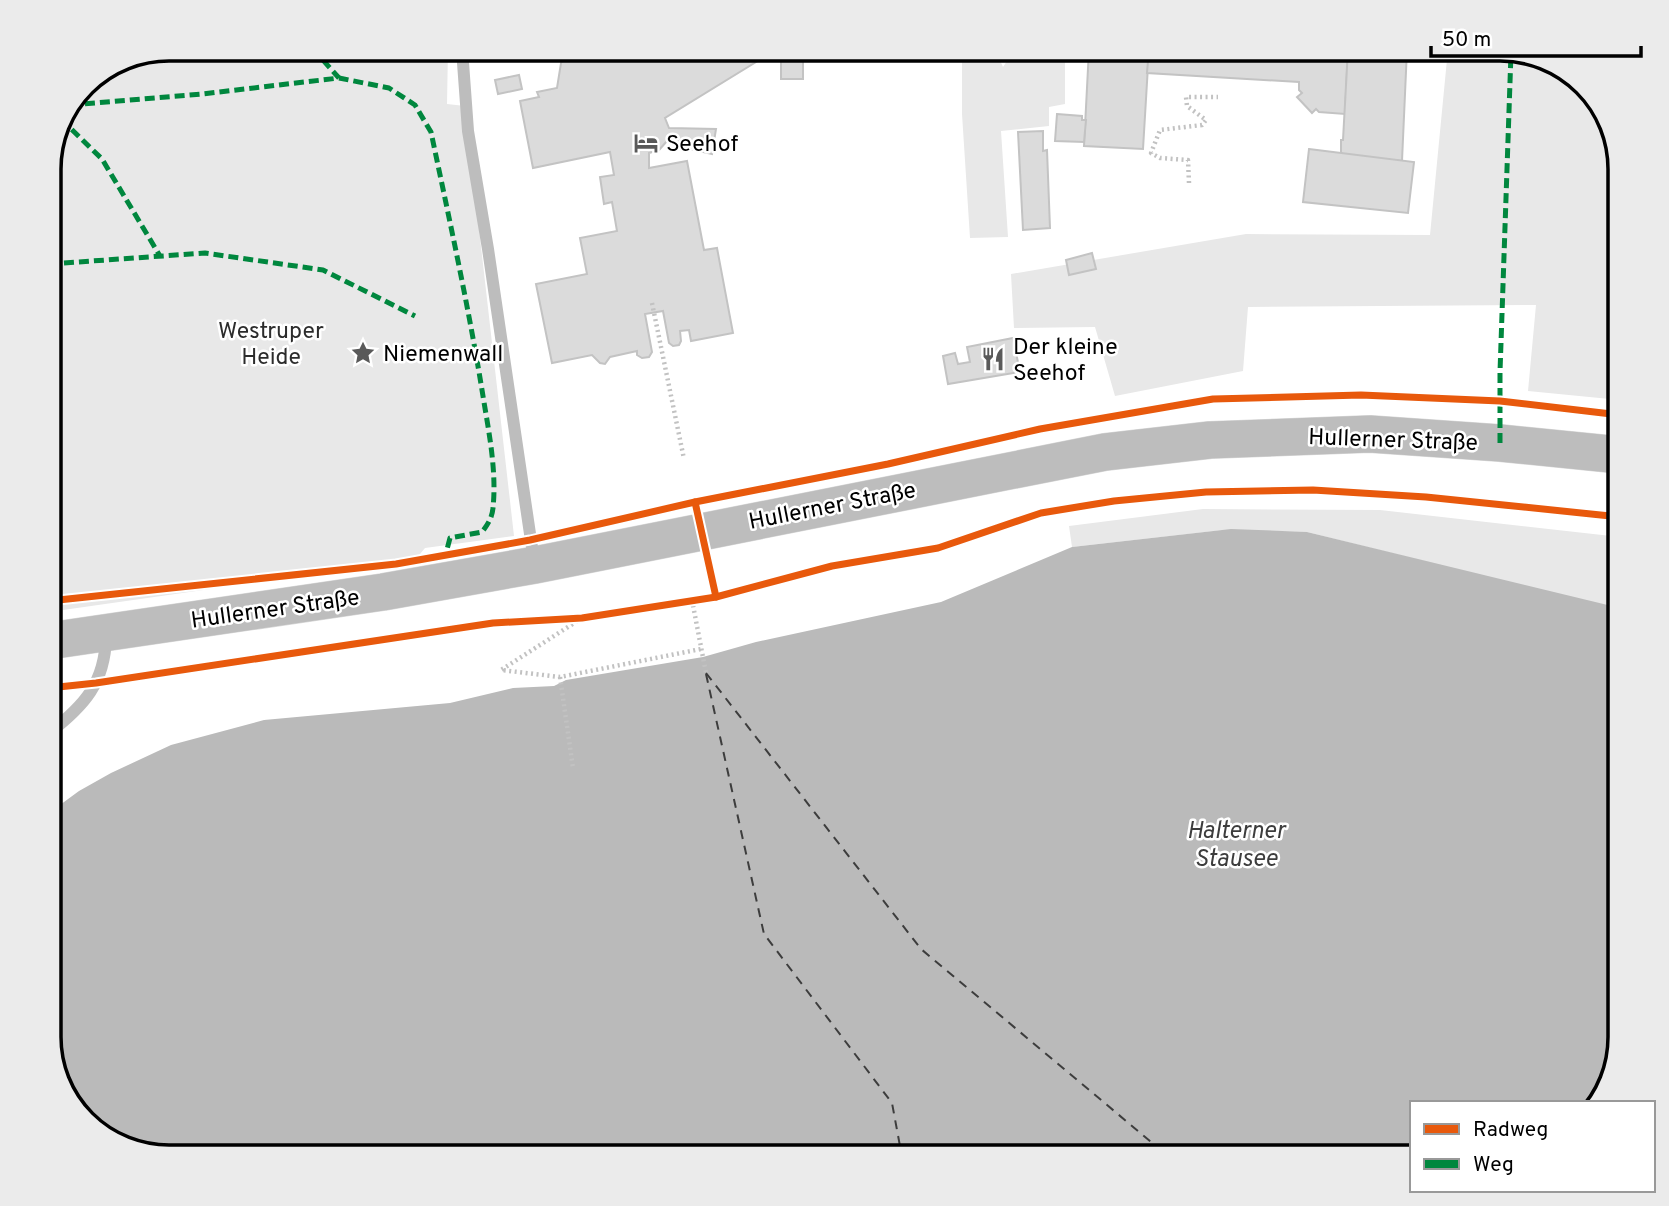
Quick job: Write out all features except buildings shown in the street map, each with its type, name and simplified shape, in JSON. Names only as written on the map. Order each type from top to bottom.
[{"type":"main road","name":"Hullerner Straße","points":[[61,639],[383,592],[535,565],[1105,452],[1210,440],[1370,434],[1500,443],[1608,455]]},
{"type":"lane","points":[[463,61],[468,131],[535,565]]},
{"type":"lane","points":[[61,723],[81,707],[96,683],[106,659],[106,633]]},
{"type":"path","points":[[1189,183],[1188,160],[1160,158],[1152,153],[1160,130],[1202,125],[1206,120],[1187,106],[1186,97],[1218,97]]},
{"type":"path","points":[[652,303],[684,459]]},
{"type":"path","points":[[692,600],[706,673]]},
{"type":"path","points":[[582,618],[501,670],[560,677],[701,649]]},
{"type":"path","points":[[560,677],[573,768]]},
{"type":"green space","name":"Westruper Heide","points":[[170,61],[448,61],[447,104],[465,106],[514,536],[425,548],[415,560],[61,610],[61,163],[72,122],[98,88],[115,76],[148,63]]},
{"type":"green space","points":[[962,61],[1000,61],[1003,67],[1007,61],[1065,61],[1065,104],[1049,107],[1049,126],[1001,131],[1008,237],[970,238],[962,114]]},
{"type":"green space","points":[[1447,61],[1521,63],[1554,76],[1581,98],[1597,122],[1607,155],[1608,399],[1528,391],[1536,305],[1248,307],[1243,371],[1115,396],[1095,327],[1014,328],[1011,274],[1246,234],[1430,235]]},
{"type":"green space","points":[[1203,509],[1380,510],[1608,536],[1608,607],[1307,532],[1223,530],[1072,547],[1069,526]]},
{"type":"water","name":"Halterner Stausee","points":[[1231,529],[1307,532],[1608,605],[1608,1036],[1602,1071],[1586,1101],[1410,1101],[1410,1145],[170,1145],[148,1143],[115,1130],[93,1113],[72,1084],[61,1043],[61,804],[111,773],[171,745],[264,720],[450,703],[513,688],[554,686],[566,680],[703,657],[756,642],[941,602],[1072,547]]},
{"type":"ferry route","points":[[706,673],[921,949],[1155,1145]]},
{"type":"ferry route","points":[[706,674],[764,934],[892,1103],[900,1145]]},
{"type":"marked path","points":[[324,61],[339,78]]},
{"type":"marked path","points":[[1500,443],[1511,62]]},
{"type":"marked path","points":[[84,104],[202,94],[339,78],[389,88],[415,105],[431,132],[471,326],[493,464],[494,493],[489,521],[482,532],[450,538],[445,557]]},
{"type":"marked path","points":[[70,128],[102,159],[160,256]]},
{"type":"marked path","points":[[61,263],[205,253],[323,270],[415,316]]},
{"type":"cycle path","points":[[61,600],[396,564],[530,540],[1040,429],[1213,399],[1361,395],[1500,401],[1608,414]]},
{"type":"cycle path","points":[[61,687],[493,623],[582,618],[716,597],[832,566],[938,548],[1041,513],[1114,501],[1206,492],[1313,490],[1426,497],[1608,516]]},
{"type":"cycle path","points":[[695,502],[716,597]]},
{"type":"place","name":"Seehof","points":[[646,143]]},
{"type":"place","name":"Niemenwall","points":[[363,353]]},
{"type":"place","name":"Der kleine Seehof","points":[[993,359]]}]
